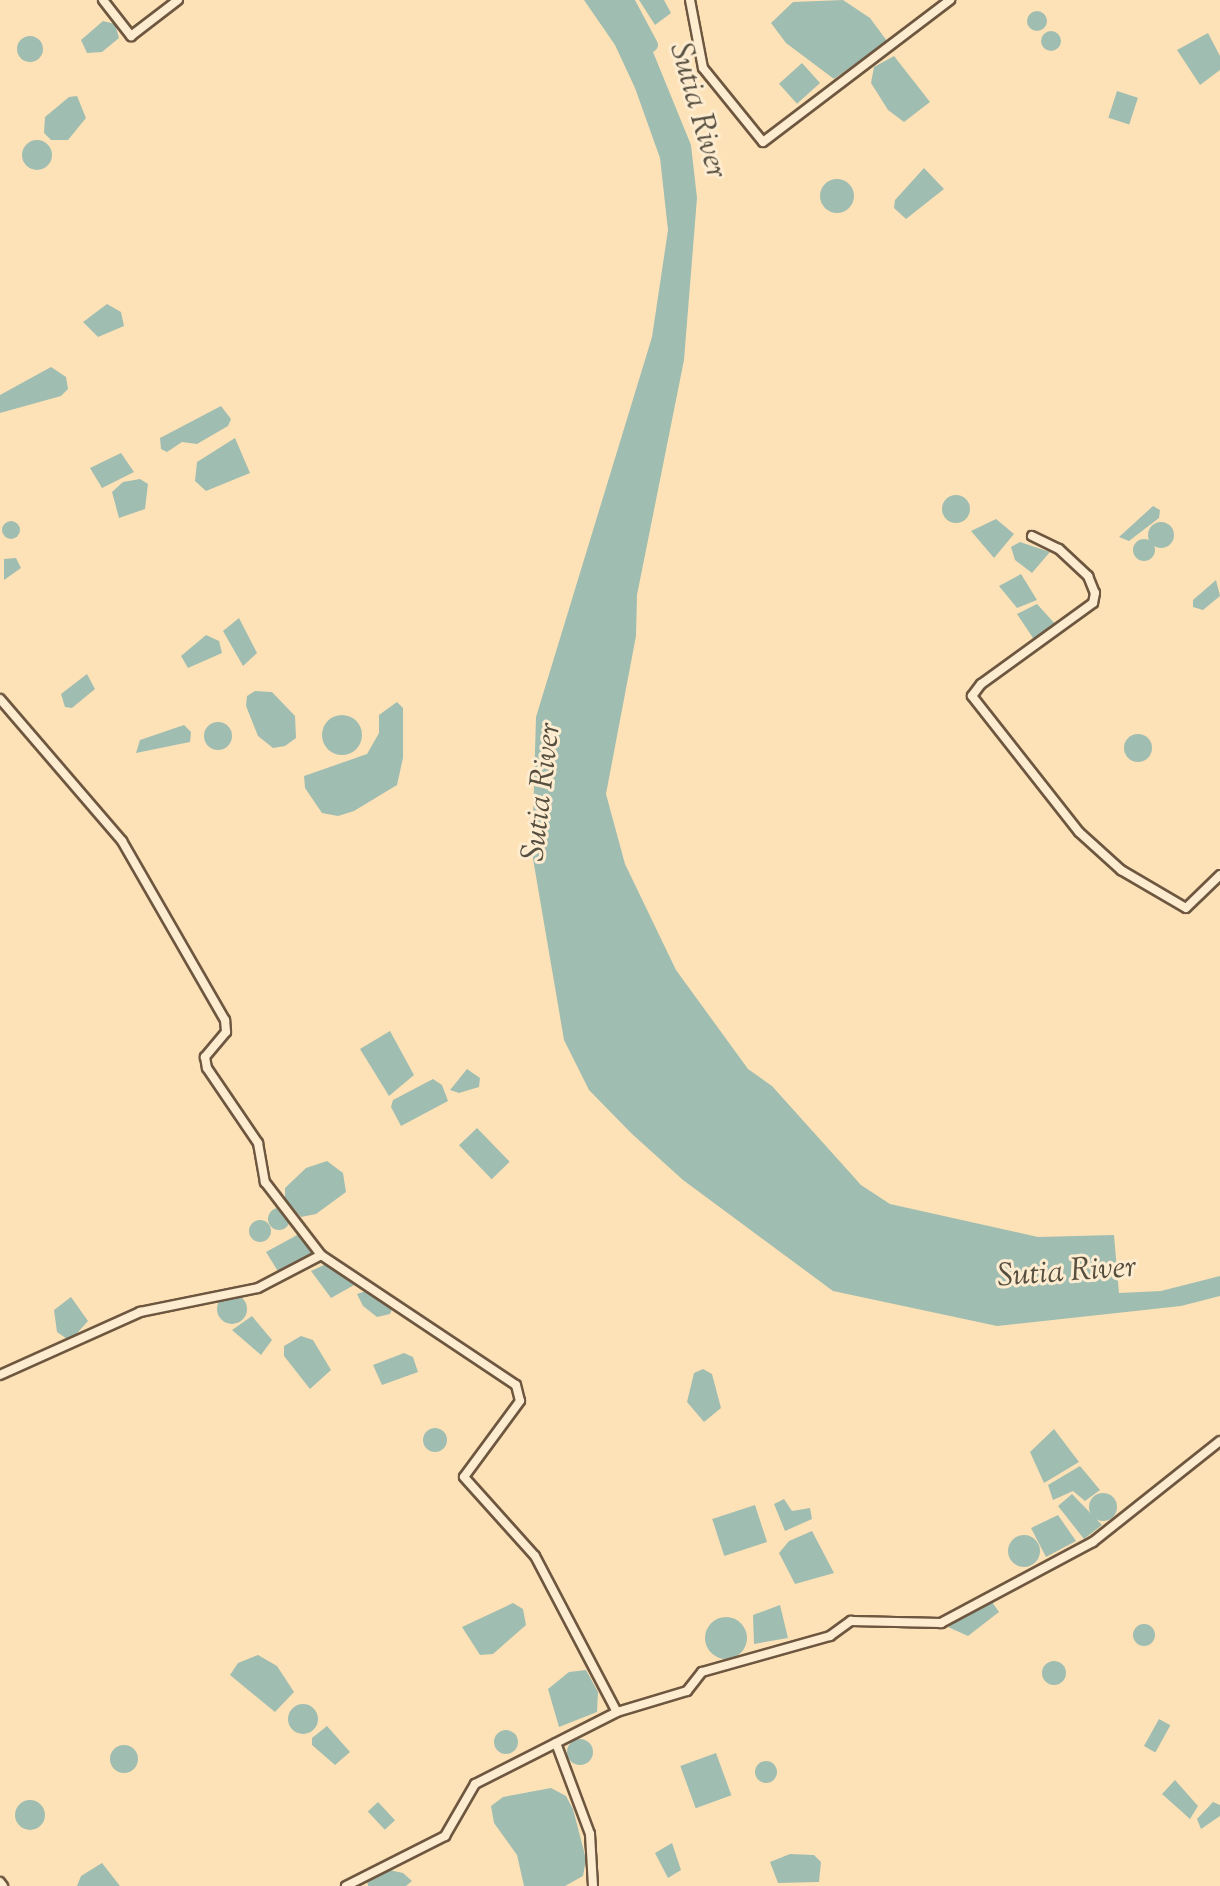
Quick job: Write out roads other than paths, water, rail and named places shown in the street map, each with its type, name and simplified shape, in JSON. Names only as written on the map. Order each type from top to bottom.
[{"type":"street","points":[[103,0],[131,36],[178,0]]},
{"type":"street","points":[[690,0],[703,68],[763,142],[950,0]]},
{"type":"street","points":[[1032,536],[1059,549],[1088,576],[1095,593],[1093,603],[981,684],[972,696],[1079,832],[1121,870],[1186,908],[1220,875]]},
{"type":"street","points":[[0,699],[122,841],[225,1020],[226,1032],[205,1057],[207,1068],[258,1143],[265,1182],[321,1255],[516,1385],[520,1401],[464,1477],[535,1556],[617,1712]]},
{"type":"street","points":[[0,1375],[140,1312],[258,1288],[321,1255]]},
{"type":"street","points":[[346,1886],[445,1836],[475,1784],[617,1712],[687,1691],[702,1672],[718,1665],[830,1636],[851,1621],[941,1623],[1093,1542],[1220,1441]]},
{"type":"street","points":[[556,1743],[590,1834],[593,1886]]},
{"type":"water","points":[[584,0],[624,0],[642,25],[691,145],[697,198],[684,360],[637,595],[636,636],[606,794],[625,864],[676,970],[748,1069],[772,1086],[861,1185],[890,1204],[1038,1237],[1114,1235],[1119,1293],[1161,1291],[1220,1276],[1220,1296],[1181,1306],[997,1326],[833,1291],[683,1180],[631,1133],[589,1090],[564,1040],[532,853],[536,717],[652,337],[668,230],[660,158],[635,88],[615,45]]},
{"type":"water","points":[[639,0],[664,0],[671,13],[655,25]]},
{"type":"water","points":[[843,0],[870,18],[887,41],[834,79],[786,43],[771,23],[793,2]]},
{"type":"water","points":[[1037,11],[1044,14],[1047,21],[1044,28],[1037,31],[1030,28],[1027,21],[1030,14]]},
{"type":"water","points":[[103,21],[115,24],[119,38],[102,52],[87,53],[81,40]]},
{"type":"water","points":[[1051,31],[1058,34],[1061,41],[1058,48],[1051,51],[1044,48],[1041,41],[1044,34]]},
{"type":"water","points":[[1208,33],[1220,56],[1220,70],[1200,85],[1177,50]]},
{"type":"water","points":[[30,36],[39,40],[43,49],[39,58],[30,62],[21,58],[17,49],[21,40]]},
{"type":"water","points":[[894,56],[930,102],[904,122],[888,110],[871,83],[874,67]]},
{"type":"water","points":[[802,63],[820,83],[797,104],[779,84]]},
{"type":"water","points":[[1117,91],[1138,98],[1129,124],[1108,118]]},
{"type":"water","points":[[77,96],[86,118],[68,140],[51,140],[44,133],[45,117],[69,97]]},
{"type":"water","points":[[37,140],[48,144],[52,155],[48,166],[37,170],[26,166],[22,155],[26,144]]},
{"type":"water","points":[[924,168],[944,189],[906,219],[894,208],[895,200]]},
{"type":"water","points":[[837,179],[849,184],[854,196],[849,208],[837,213],[825,208],[820,196],[825,184]]},
{"type":"water","points":[[107,304],[121,312],[124,326],[98,337],[83,322]]},
{"type":"water","points":[[51,367],[66,377],[68,389],[61,396],[0,413],[0,395]]},
{"type":"water","points":[[221,406],[231,419],[228,426],[197,444],[182,442],[167,452],[161,449],[160,438]]},
{"type":"water","points":[[235,438],[250,473],[206,491],[195,481],[197,462]]},
{"type":"water","points":[[121,453],[134,472],[102,488],[90,468]]},
{"type":"water","points":[[140,479],[148,484],[145,509],[119,518],[112,492],[123,482]]},
{"type":"water","points":[[956,495],[966,499],[970,509],[966,519],[956,523],[946,519],[942,509],[946,499]]},
{"type":"water","points":[[1153,506],[1160,510],[1159,518],[1129,541],[1119,537]]},
{"type":"water","points":[[996,519],[1014,534],[994,558],[971,531]]},
{"type":"water","points":[[11,521],[20,530],[11,539],[2,530]]},
{"type":"water","points":[[1161,522],[1171,525],[1174,535],[1171,545],[1161,548],[1151,545],[1148,535],[1151,525]]},
{"type":"water","points":[[1144,539],[1152,542],[1155,550],[1152,558],[1144,561],[1136,558],[1133,550],[1136,542]]},
{"type":"water","points":[[1020,542],[1050,552],[1032,573],[1015,560],[1011,547]]},
{"type":"water","points":[[16,558],[21,568],[4,580],[4,559]]},
{"type":"water","points":[[1021,574],[1037,600],[1017,608],[999,586]]},
{"type":"water","points":[[1216,580],[1220,596],[1203,610],[1193,607],[1193,600]]},
{"type":"water","points":[[1037,604],[1057,626],[1035,641],[1017,614]]},
{"type":"water","points":[[239,618],[257,653],[243,666],[223,631]]},
{"type":"water","points":[[206,635],[219,641],[222,653],[188,668],[181,656]]},
{"type":"water","points":[[87,674],[95,689],[72,708],[65,707],[61,694]]},
{"type":"water","points":[[255,691],[272,692],[295,716],[296,738],[285,746],[273,748],[258,736],[246,706],[247,696]]},
{"type":"water","points":[[397,702],[403,708],[403,758],[397,785],[354,811],[338,816],[322,813],[305,788],[304,776],[367,754],[379,733],[379,715]]},
{"type":"water","points":[[342,715],[356,721],[362,735],[356,749],[342,755],[328,749],[322,735],[328,721]]},
{"type":"water","points":[[218,722],[228,726],[232,736],[228,746],[218,750],[208,746],[204,736],[208,726]]},
{"type":"water","points":[[184,725],[191,732],[190,742],[136,753],[140,740]]},
{"type":"water","points":[[1138,734],[1148,738],[1152,748],[1148,758],[1138,762],[1128,758],[1124,748],[1128,738]]},
{"type":"water","points":[[390,1031],[414,1075],[389,1096],[360,1049]]},
{"type":"water","points":[[467,1069],[480,1078],[479,1087],[459,1093],[450,1090]]},
{"type":"water","points":[[433,1079],[442,1085],[448,1101],[401,1126],[391,1107],[393,1100]]},
{"type":"water","points":[[477,1128],[510,1162],[492,1179],[459,1145]]},
{"type":"water","points":[[327,1161],[343,1173],[346,1192],[316,1214],[301,1217],[285,1199],[285,1188],[306,1168]]},
{"type":"water","points":[[279,1208],[287,1211],[290,1219],[287,1227],[279,1230],[271,1227],[268,1219],[271,1211]]},
{"type":"water","points":[[260,1220],[268,1223],[271,1231],[268,1239],[260,1242],[252,1239],[249,1231],[252,1223]]},
{"type":"water","points":[[299,1234],[315,1252],[279,1273],[266,1252]]},
{"type":"water","points":[[324,1265],[356,1284],[331,1298],[311,1271]]},
{"type":"water","points":[[369,1290],[393,1307],[390,1314],[377,1317],[363,1306],[357,1294]]},
{"type":"water","points":[[232,1294],[238,1295],[246,1303],[246,1315],[238,1323],[232,1324],[226,1323],[218,1315],[217,1309],[218,1303],[226,1295]]},
{"type":"water","points":[[71,1297],[88,1321],[70,1341],[57,1332],[54,1310]]},
{"type":"water","points":[[252,1316],[272,1340],[261,1355],[232,1330]]},
{"type":"water","points":[[301,1336],[313,1340],[331,1370],[310,1389],[284,1356],[284,1346]]},
{"type":"water","points":[[404,1353],[413,1357],[418,1372],[382,1385],[373,1365]]},
{"type":"water","points":[[703,1369],[712,1374],[721,1408],[704,1422],[687,1402],[694,1373]]},
{"type":"water","points":[[435,1428],[443,1432],[447,1440],[443,1448],[435,1452],[427,1448],[423,1440],[427,1432]]},
{"type":"water","points":[[1054,1429],[1079,1462],[1044,1483],[1030,1452]]},
{"type":"water","points":[[1080,1466],[1100,1490],[1085,1501],[1073,1491],[1053,1500],[1048,1485]]},
{"type":"water","points":[[1103,1493],[1113,1497],[1117,1507],[1113,1517],[1103,1521],[1093,1517],[1089,1507],[1093,1497]]},
{"type":"water","points":[[1072,1494],[1102,1525],[1084,1539],[1058,1506]]},
{"type":"water","points":[[784,1499],[792,1511],[810,1508],[812,1519],[785,1531],[774,1504]]},
{"type":"water","points":[[755,1505],[767,1542],[724,1556],[712,1519]]},
{"type":"water","points":[[1058,1515],[1076,1541],[1046,1557],[1031,1528]]},
{"type":"water","points":[[812,1531],[834,1573],[795,1584],[779,1553],[789,1541]]},
{"type":"water","points":[[1024,1535],[1036,1539],[1040,1551],[1036,1563],[1024,1567],[1012,1563],[1008,1551],[1012,1539]]},
{"type":"water","points":[[990,1599],[999,1612],[968,1636],[948,1627]]},
{"type":"water","points":[[513,1603],[523,1609],[526,1625],[493,1654],[480,1655],[462,1627]]},
{"type":"water","points":[[780,1605],[788,1638],[754,1644],[753,1615]]},
{"type":"water","points":[[726,1617],[741,1623],[747,1638],[741,1653],[726,1659],[711,1653],[705,1638],[711,1623]]},
{"type":"water","points":[[1144,1624],[1152,1627],[1155,1635],[1152,1643],[1144,1646],[1136,1643],[1133,1635],[1136,1627]]},
{"type":"water","points":[[258,1655],[277,1666],[294,1692],[275,1712],[230,1675],[238,1663]]},
{"type":"water","points":[[1054,1661],[1063,1664],[1066,1673],[1063,1682],[1054,1685],[1045,1682],[1042,1673],[1045,1664]]},
{"type":"water","points":[[586,1670],[598,1692],[597,1712],[559,1727],[548,1689],[569,1672]]},
{"type":"water","points":[[303,1704],[314,1708],[318,1719],[314,1730],[303,1734],[292,1730],[288,1719],[292,1708]]},
{"type":"water","points":[[1159,1719],[1170,1725],[1155,1752],[1144,1746]]},
{"type":"water","points":[[327,1726],[350,1752],[335,1765],[312,1745],[312,1738]]},
{"type":"water","points":[[501,1730],[511,1730],[518,1737],[518,1747],[511,1754],[501,1754],[494,1747],[494,1737]]},
{"type":"water","points":[[580,1739],[589,1743],[593,1752],[589,1761],[580,1765],[571,1761],[567,1752],[571,1743]]},
{"type":"water","points":[[124,1745],[134,1749],[138,1759],[134,1769],[124,1773],[114,1769],[110,1759],[114,1749]]},
{"type":"water","points":[[716,1753],[731,1795],[696,1808],[680,1766]]},
{"type":"water","points":[[766,1761],[774,1764],[777,1772],[774,1780],[766,1783],[758,1780],[755,1772],[758,1764]]},
{"type":"water","points":[[1175,1780],[1198,1806],[1190,1819],[1162,1794]]},
{"type":"water","points":[[551,1788],[566,1796],[573,1809],[586,1859],[583,1876],[565,1886],[524,1886],[517,1855],[494,1823],[491,1806],[503,1797]]},
{"type":"water","points":[[30,1800],[41,1804],[45,1815],[41,1826],[30,1830],[19,1826],[15,1815],[19,1804]]},
{"type":"water","points":[[378,1802],[395,1820],[385,1830],[368,1812]]},
{"type":"water","points":[[1213,1802],[1220,1805],[1220,1816],[1201,1829],[1197,1819]]},
{"type":"water","points":[[672,1843],[681,1870],[668,1878],[655,1853]]},
{"type":"water","points":[[790,1854],[814,1855],[821,1862],[819,1882],[778,1883],[770,1862]]},
{"type":"water","points":[[102,1863],[120,1886],[77,1886],[81,1876]]},
{"type":"water","points":[[385,1869],[403,1873],[412,1881],[406,1886],[368,1886],[367,1879]]},
{"type":"waterway","name":"Sutia River","points":[[627,0],[651,45]]}]
